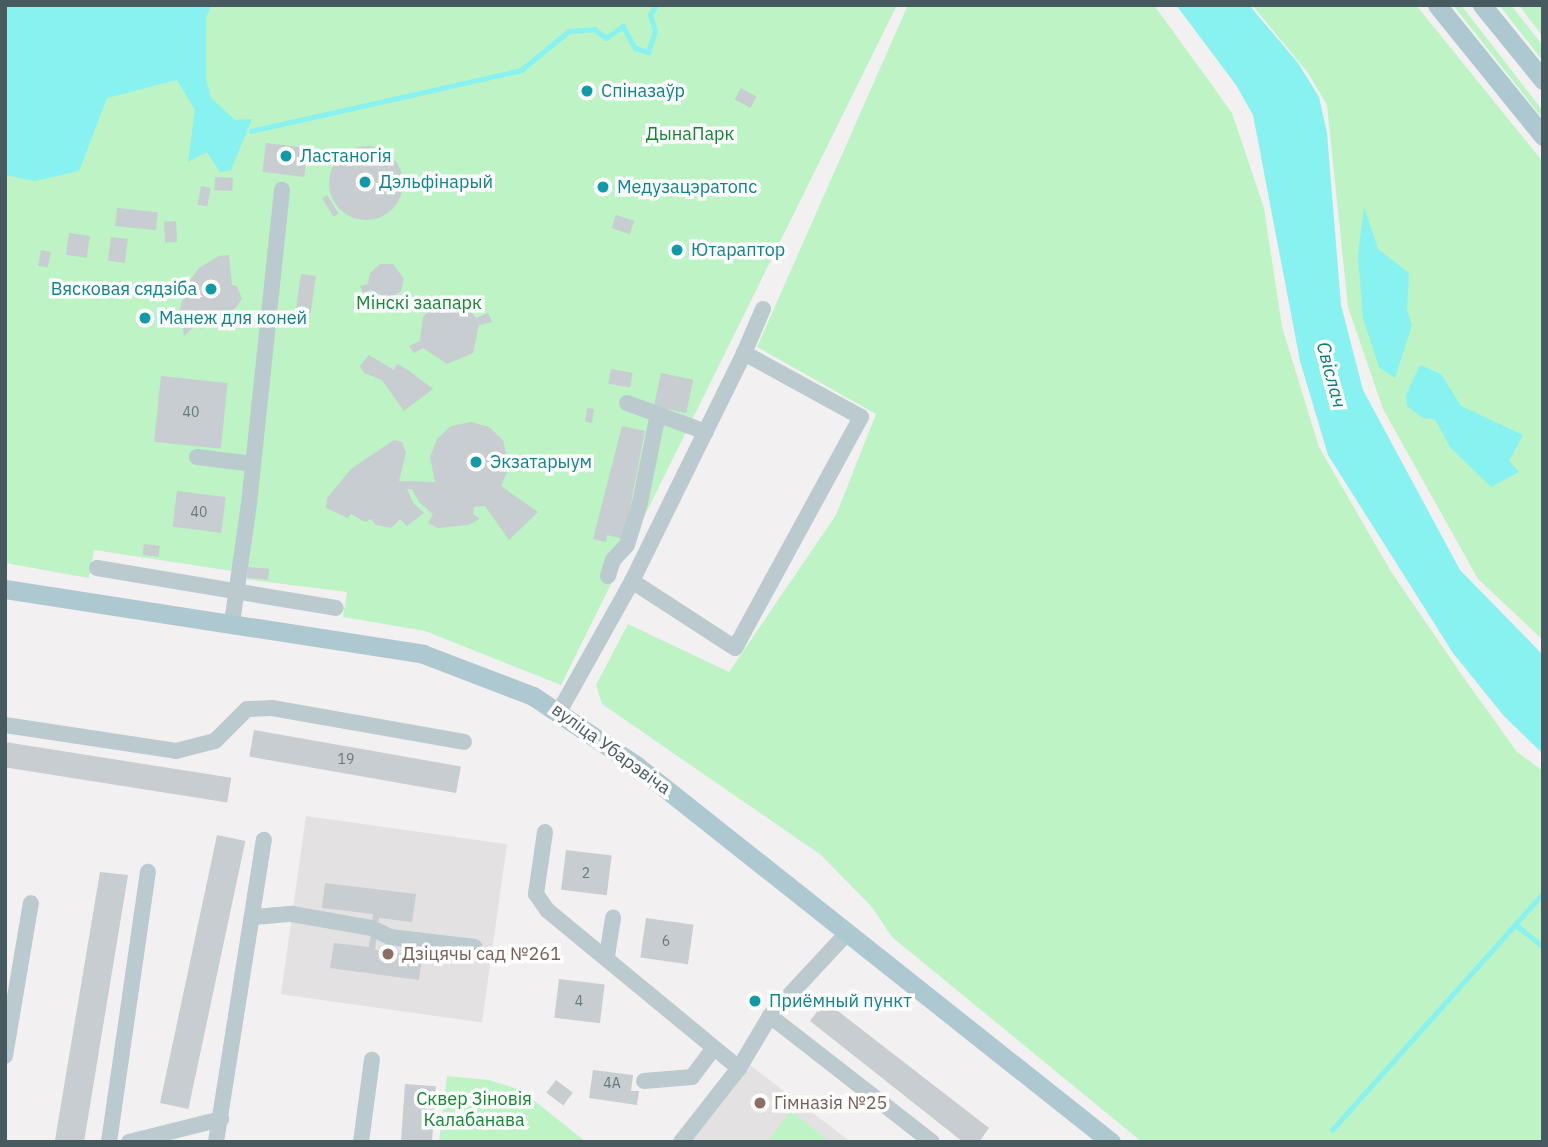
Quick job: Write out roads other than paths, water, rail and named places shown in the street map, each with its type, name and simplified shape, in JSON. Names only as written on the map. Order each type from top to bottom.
[{"type":"main road","points":[[1437,5],[1543,136]]},
{"type":"main road","points":[[1482,5],[1543,80]]},
{"type":"main road","name":"вуліца Убарэвіча","points":[[5,589],[423,654],[508,684],[560,710],[848,933],[1111,1142]]},
{"type":"lane","points":[[232,623],[253,464],[282,190]]},
{"type":"lane","points":[[560,710],[629,586],[706,432],[763,309]]},
{"type":"lane","points":[[658,414],[640,503],[627,545],[601,579],[629,586],[735,648],[861,417],[744,353]]},
{"type":"lane","points":[[627,403],[706,432]]},
{"type":"lane","points":[[197,457],[253,464]]},
{"type":"lane","points":[[97,568],[335,608]]},
{"type":"lane","points":[[5,725],[176,751],[215,741],[247,709],[272,708],[464,742]]},
{"type":"lane","points":[[545,832],[536,894],[547,910],[607,956],[739,1068]]},
{"type":"lane","points":[[216,1142],[254,917],[264,840]]},
{"type":"lane","points":[[108,1142],[148,872]]},
{"type":"lane","points":[[5,1056],[31,903]]},
{"type":"lane","points":[[254,917],[292,914],[374,929],[390,937],[474,947]]},
{"type":"lane","points":[[607,956],[612,917]]},
{"type":"lane","points":[[681,1142],[739,1068],[770,1016],[848,933]]},
{"type":"lane","points":[[770,1016],[932,1142]]},
{"type":"lane","points":[[644,1081],[692,1077],[714,1048]]},
{"type":"lane","points":[[361,1142],[372,1060]]},
{"type":"lane","points":[[137,1140],[221,1119]]},
{"type":"water","points":[[5,5],[211,5],[206,18],[206,78],[211,98],[235,120],[252,119],[231,170],[220,172],[207,152],[188,162],[195,110],[177,80],[107,98],[79,171],[35,181],[5,175]]},
{"type":"water","name":"Свіслач","points":[[1176,5],[1249,5],[1298,63],[1319,97],[1327,133],[1341,305],[1363,390],[1460,570],[1543,655],[1543,754],[1503,715],[1453,653],[1328,455],[1300,361],[1253,115],[1236,85]]},
{"type":"water","points":[[1364,207],[1378,249],[1409,273],[1407,310],[1412,325],[1395,378],[1379,367],[1363,318],[1358,256]]},
{"type":"water","points":[[1420,365],[1441,374],[1461,406],[1523,435],[1509,461],[1519,472],[1491,487],[1450,447],[1435,419],[1423,418],[1407,406],[1406,395]]},
{"type":"waterway","points":[[251,131],[521,70],[569,31],[595,29],[606,38],[623,26],[635,48],[648,52],[655,32],[650,15],[656,5]]},
{"type":"waterway","points":[[1332,1130],[1543,893]]},
{"type":"waterway","points":[[1515,924],[1543,947]]},
{"type":"place","name":"Спіназаўр","points":[[587,91]]},
{"type":"place","name":"Ластаногія","points":[[286,156]]},
{"type":"place","name":"Дэльфінарый","points":[[365,182]]},
{"type":"place","name":"Медузацэратопс","points":[[603,187]]},
{"type":"place","name":"Ютараптор","points":[[677,250]]},
{"type":"place","name":"Вясковая сядзіба","points":[[211,289]]},
{"type":"place","name":"Манеж для коней","points":[[145,318]]},
{"type":"place","name":"Экзатарыум","points":[[476,462]]},
{"type":"place","name":"Дзіцячы сад №261","points":[[388,954]]},
{"type":"place","name":"Приёмный пункт","points":[[755,1001]]},
{"type":"place","name":"Гімназія №25","points":[[760,1103]]},
{"type":"park label","name":"ДынаПарк","points":[[690,134]]},
{"type":"park label","name":"Мінскі заапарк","points":[[419,303]]},
{"type":"park label","name":"Сквер Зіновія Калабанава","points":[[474,1110]]}]
